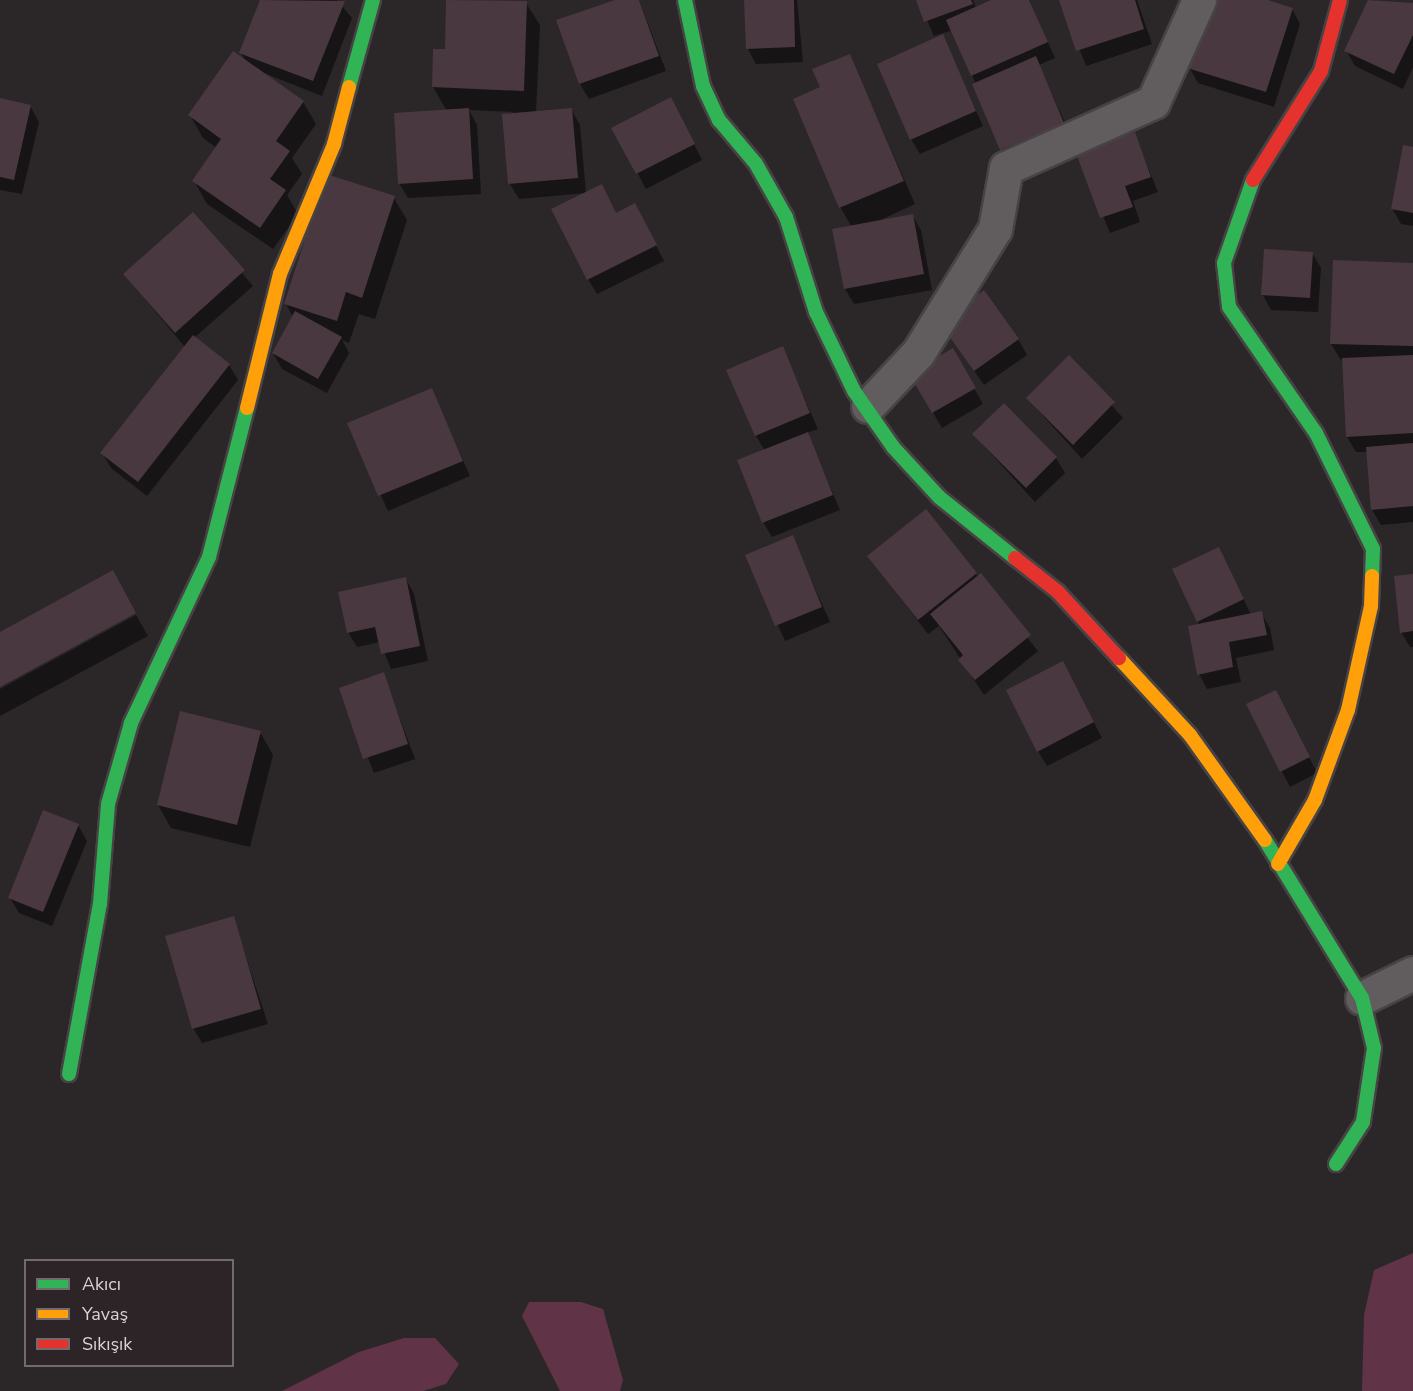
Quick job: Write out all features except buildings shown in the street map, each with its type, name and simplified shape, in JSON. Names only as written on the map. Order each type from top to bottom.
[{"type":"street","points":[[69,1074],[100,904],[108,804],[131,723],[208,556],[280,274],[334,144],[373,0]]},
{"type":"street","points":[[685,0],[703,86],[719,120],[756,164],[786,218],[816,312],[854,391],[868,406],[893,447],[939,497],[1058,592],[1190,735],[1237,796],[1362,998],[1374,1048],[1363,1122],[1336,1164]]},
{"type":"street","points":[[868,406],[918,353],[995,229],[1006,168],[1154,102],[1199,0]]},
{"type":"street","points":[[1278,864],[1315,800],[1348,710],[1371,606],[1373,549],[1316,433],[1229,307],[1224,263],[1248,188],[1321,71],[1340,0]]},
{"type":"street","points":[[1362,998],[1413,973]]},
{"type":"shaded area","points":[[1413,1253],[1413,1391],[1362,1391],[1364,1315],[1374,1270]]},
{"type":"shaded area","points":[[529,1302],[581,1302],[603,1309],[623,1380],[620,1391],[560,1391],[522,1316]]},
{"type":"shaded area","points":[[404,1338],[435,1338],[459,1364],[446,1384],[423,1391],[282,1391],[359,1352]]},
{"type":"traffic: fast","points":[[349,87],[373,0]]},
{"type":"traffic: fast","points":[[685,0],[703,86],[719,120],[756,164],[786,217],[816,312],[854,391],[893,447],[939,497],[1015,558]]},
{"type":"traffic: fast","points":[[1253,180],[1224,263],[1229,307],[1316,433],[1373,549],[1372,576]]},
{"type":"traffic: fast","points":[[69,1074],[100,904],[108,804],[131,723],[209,557],[247,408]]},
{"type":"traffic: fast","points":[[1265,840],[1362,998],[1374,1048],[1363,1122],[1336,1164]]},
{"type":"traffic: slow","points":[[247,408],[280,274],[334,144],[349,87]]},
{"type":"traffic: slow","points":[[1278,864],[1315,800],[1348,710],[1371,606],[1372,576]]},
{"type":"traffic: slow","points":[[1119,658],[1190,735],[1265,840]]},
{"type":"traffic: jam","points":[[1253,180],[1321,71],[1340,0]]},
{"type":"traffic: jam","points":[[1015,558],[1058,592],[1119,658]]}]
